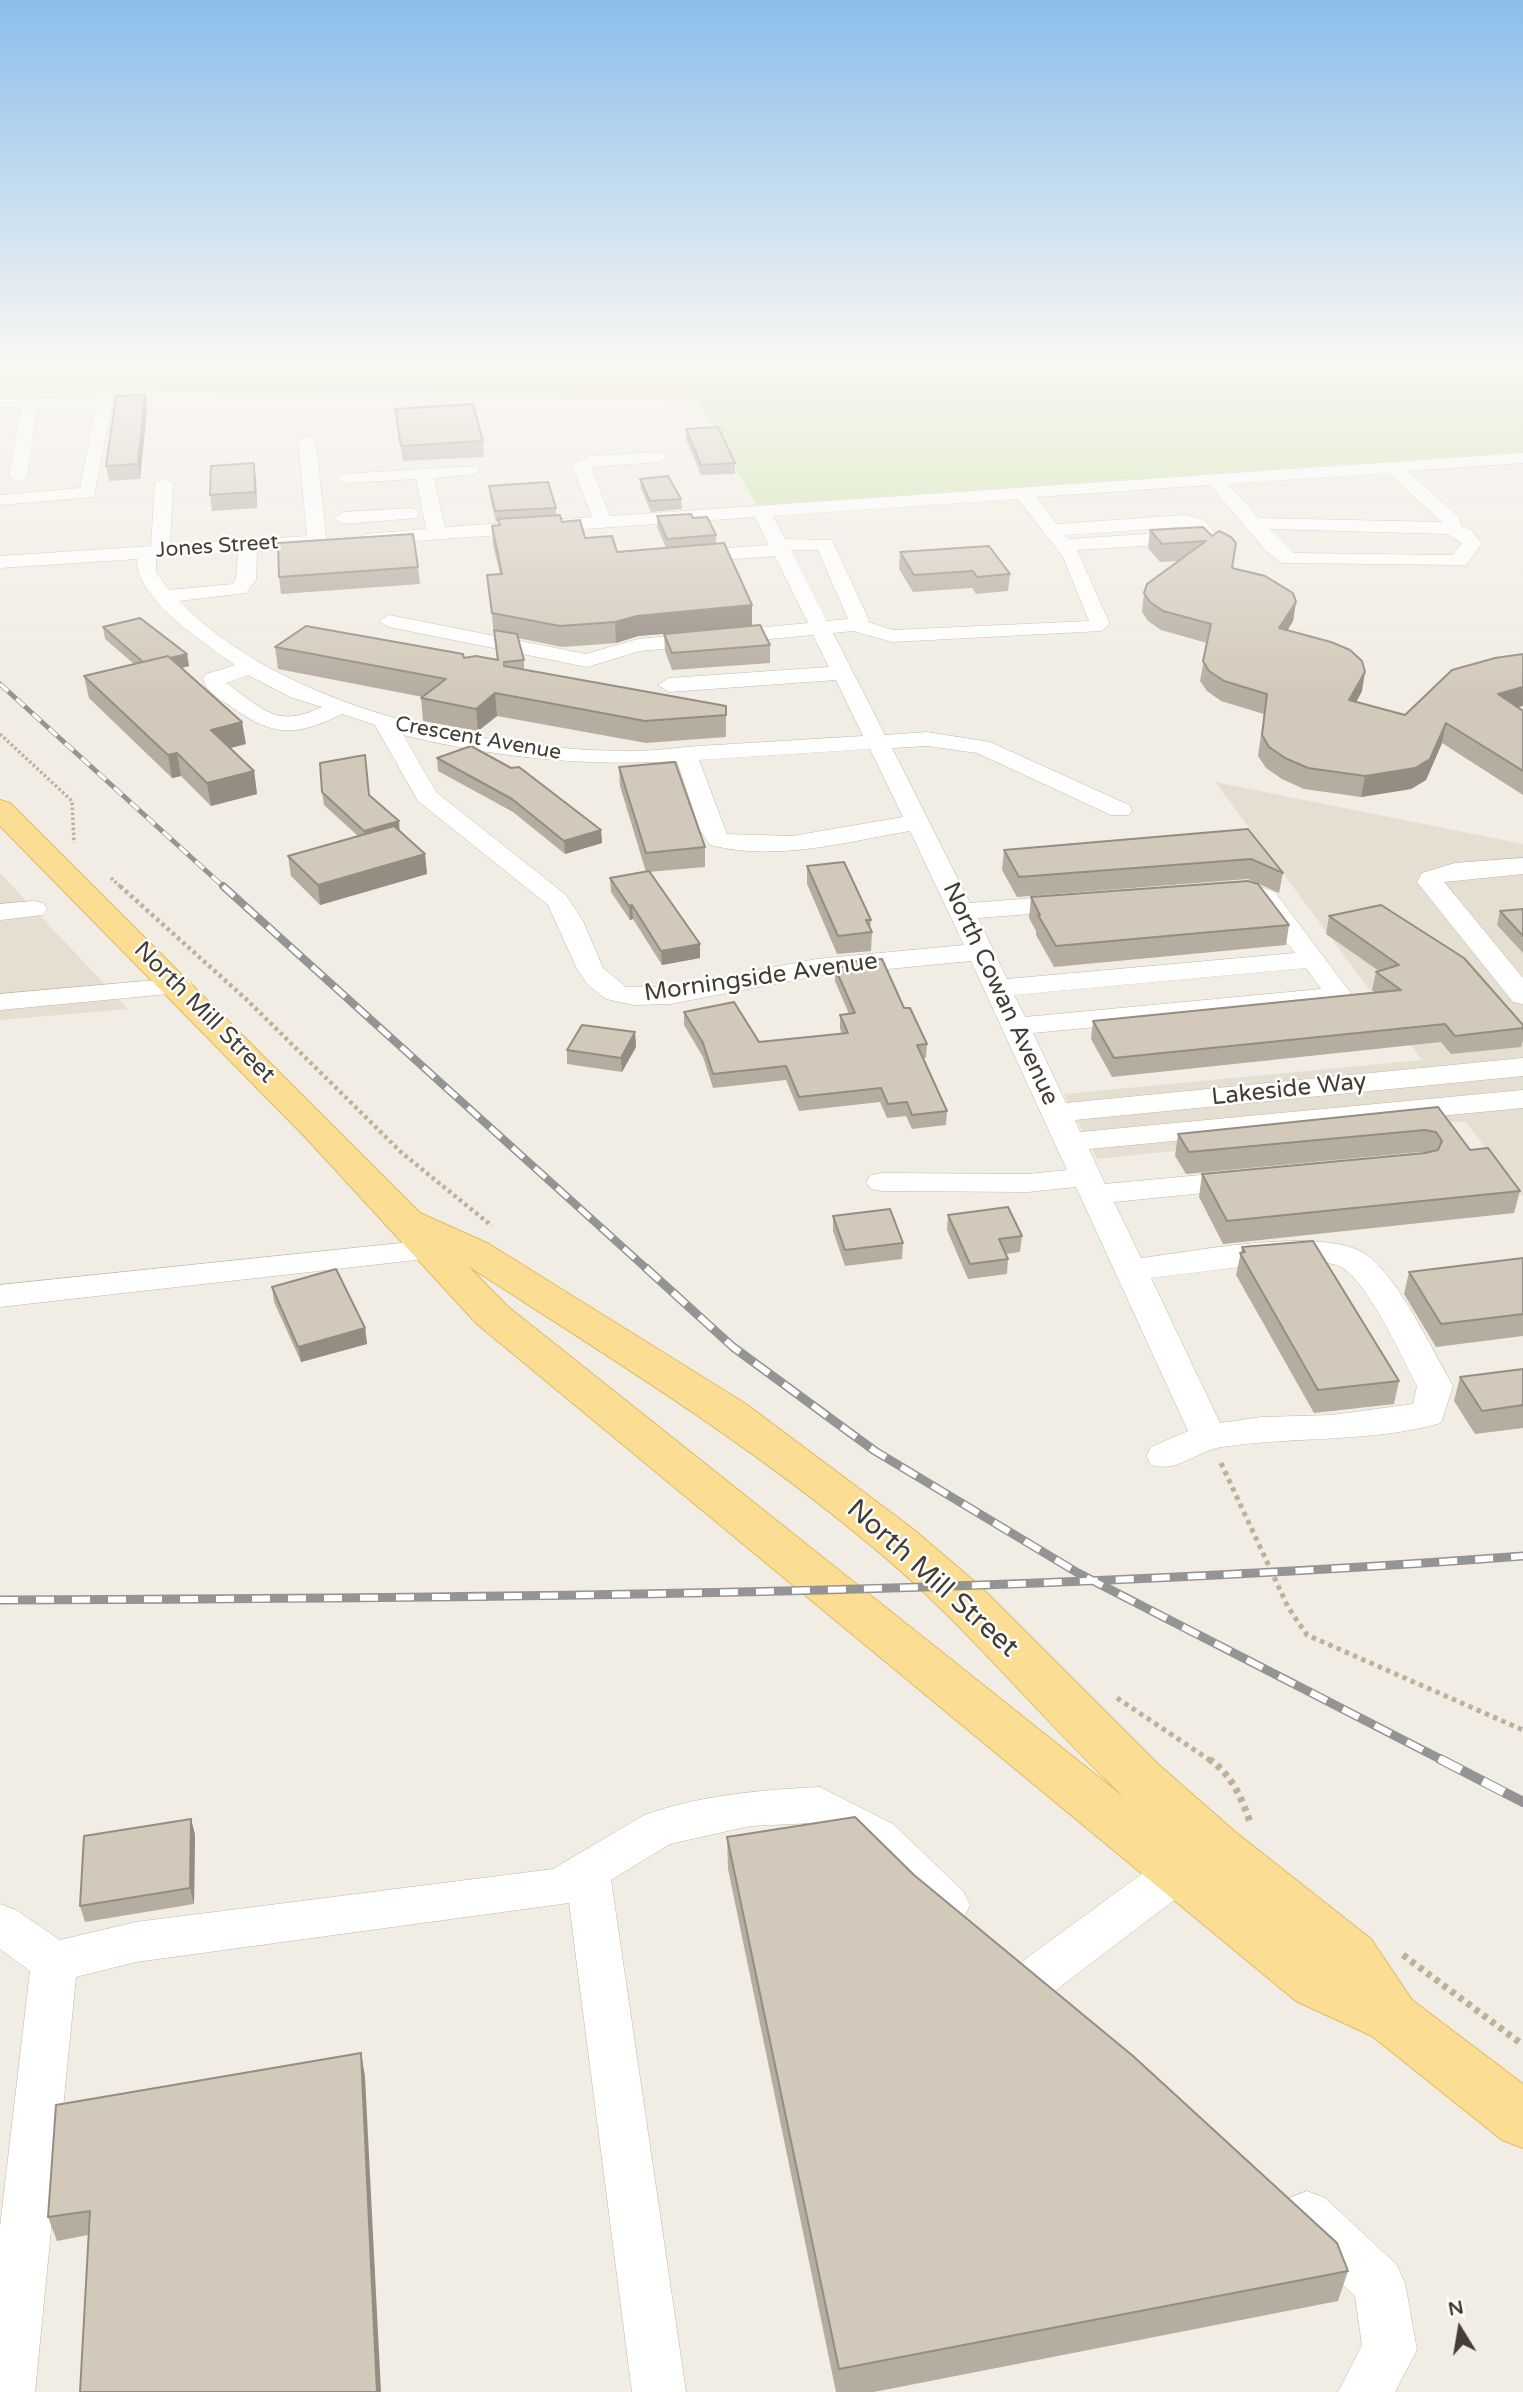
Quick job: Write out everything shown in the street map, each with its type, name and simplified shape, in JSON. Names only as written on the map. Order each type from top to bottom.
[{"type":"main road","name":"North Mill Street","points":[[0,809],[179,986],[418,1235],[454,1279],[492,1315],[1316,1983],[1392,2018],[1523,2120]]},
{"type":"main road","name":"North Mill Street","points":[[418,1235],[475,1253],[730,1415],[897,1541],[964,1600],[1140,1779],[1214,1847],[1351,1957],[1392,2018]]},
{"type":"street","points":[[310,471],[317,541]]},
{"type":"street","points":[[348,478],[460,471]]},
{"type":"street","points":[[583,471],[601,517],[610,507],[678,503],[704,497]]},
{"type":"street","name":"Jones Street","points":[[0,562],[437,534],[601,517],[762,512],[1354,471]]},
{"type":"street","points":[[1396,471],[1453,522],[1450,528]]},
{"type":"street","points":[[0,500],[88,494],[92,473],[67,474]]},
{"type":"street","points":[[424,473],[437,534]]},
{"type":"street","points":[[9,477],[42,475]]},
{"type":"street","points":[[1215,480],[1273,547],[1289,559],[1459,561],[1472,543],[1463,533],[1450,528],[1254,523]]},
{"type":"street","name":"Crescent Avenue","points":[[164,483],[153,552],[146,572],[164,596],[186,619],[251,667],[298,692],[340,707],[437,736],[552,754],[621,758],[927,739],[982,747],[1120,810]]},
{"type":"street","points":[[389,621],[587,661],[638,645],[821,631],[854,625],[892,636],[1094,627],[1100,624],[1072,556],[1024,494]]},
{"type":"street","points":[[343,518],[432,512]]},
{"type":"street","name":"North Cowan Avenue","points":[[762,512],[919,822],[1209,1437]]},
{"type":"street","points":[[1184,521],[1197,524],[1208,536],[1058,537],[1184,521]]},
{"type":"street","points":[[671,558],[825,544],[859,620],[854,625]]},
{"type":"street","points":[[164,596],[239,589],[246,580],[247,545]]},
{"type":"street","points":[[251,667],[220,675],[215,679],[216,686],[277,727],[300,725],[340,707]]},
{"type":"street","points":[[669,685],[843,673]]},
{"type":"street","name":"Morningside Avenue","points":[[384,721],[426,796],[557,900],[570,920],[592,972],[608,989],[619,994],[632,997],[669,995],[798,970],[979,952]]},
{"type":"street","points":[[686,755],[712,831],[719,840],[736,845],[782,844],[919,822]]},
{"type":"street","points":[[1523,866],[1444,873],[1431,878],[1430,883],[1523,996]]},
{"type":"street","points":[[1014,1026],[1339,996],[1266,897],[1248,890],[1235,891]]},
{"type":"street","points":[[961,912],[1100,901]]},
{"type":"street","points":[[0,912],[34,909]]},
{"type":"street","points":[[996,988],[1314,959]]},
{"type":"street","points":[[0,1002],[179,986]]},
{"type":"street","name":"Lakeside Way","points":[[1055,1113],[1523,1067]]},
{"type":"street","name":"Lakeside Way","points":[[1070,1142],[1523,1099]]},
{"type":"street","points":[[882,1182],[1090,1185],[1271,1178]]},
{"type":"street","points":[[0,1296],[418,1235]]},
{"type":"street","points":[[1130,1270],[1297,1250],[1324,1252],[1354,1261],[1370,1276],[1435,1386],[1428,1414],[1332,1427],[1262,1429],[1209,1437],[1164,1456]]},
{"type":"street","points":[[0,1924],[54,1962],[136,1942],[561,1886],[659,1828],[750,1808],[820,1805],[878,1836],[930,1891],[1022,1967],[1178,1872]]},
{"type":"street","points":[[587,1871],[659,2392]]},
{"type":"street","points":[[8,2392],[54,1962]]},
{"type":"street","points":[[1278,2189],[1379,2283],[1390,2350],[1365,2392]]},
{"type":"path","points":[[1209,1437],[1289,1607],[1307,1635],[1523,1730]]},
{"type":"shaded area","points":[[1215,782],[1523,844],[1523,1197],[1465,1121],[1097,1159],[1064,1094],[1422,1060]]},
{"type":"shaded area","points":[[0,873],[128,1009],[0,1020]]},
{"type":"green space","points":[[737,471],[1253,471],[756,505]]},
{"type":"building","points":[[211,471],[254,471],[255,492],[210,495]]},
{"type":"building","points":[[668,476],[681,499],[650,501],[640,479]]},
{"type":"building","points":[[548,482],[556,508],[495,511],[489,486]]},
{"type":"building","points":[[691,514],[693,518],[707,517],[716,535],[667,539],[657,516]]},
{"type":"building","points":[[560,515],[562,522],[580,520],[585,538],[612,536],[617,552],[724,543],[752,605],[560,626],[492,613],[487,575],[502,574],[492,526],[500,525],[498,519]]},
{"type":"building","points":[[1203,527],[1212,536],[1219,531],[1236,543],[1232,568],[1265,576],[1293,593],[1296,602],[1279,628],[1331,642],[1350,650],[1362,661],[1365,672],[1349,700],[1405,715],[1452,670],[1495,658],[1523,654],[1523,687],[1498,694],[1523,711],[1523,771],[1446,723],[1430,759],[1415,768],[1365,776],[1308,768],[1269,747],[1262,735],[1267,694],[1224,681],[1209,671],[1203,661],[1211,624],[1163,611],[1150,602],[1144,593],[1147,584],[1206,541],[1162,544],[1150,530]]},
{"type":"building","points":[[413,534],[418,567],[279,577],[278,543]]},
{"type":"building","points":[[989,546],[1010,574],[977,577],[973,571],[914,575],[900,552]]},
{"type":"building","points":[[140,618],[187,654],[143,662],[103,627]]},
{"type":"building","points":[[760,625],[770,645],[672,653],[664,634]]},
{"type":"building","points":[[306,626],[463,654],[464,658],[476,656],[498,660],[494,630],[517,634],[524,660],[504,662],[504,666],[726,706],[726,715],[645,721],[495,693],[476,709],[421,698],[446,679],[275,647]]},
{"type":"building","points":[[168,656],[242,722],[211,730],[254,771],[207,783],[177,753],[168,755],[84,676]]},
{"type":"building","points":[[471,746],[511,768],[519,767],[601,830],[564,841],[512,799],[437,758]]},
{"type":"building","points":[[365,755],[369,795],[399,821],[364,831],[322,792],[320,763]]},
{"type":"building","points":[[675,762],[705,847],[646,853],[619,767]]},
{"type":"building","points":[[394,826],[425,854],[318,885],[288,856]]},
{"type":"building","points":[[1248,829],[1283,873],[1251,859],[1019,877],[1004,850]]},
{"type":"building","points":[[844,862],[871,920],[866,920],[872,932],[838,936],[807,866]]},
{"type":"building","points":[[649,871],[700,944],[661,951],[632,905],[629,906],[610,878]]},
{"type":"building","points":[[1248,881],[1258,884],[1289,925],[1056,946],[1031,897]]},
{"type":"building","points":[[1381,905],[1464,958],[1523,1028],[1455,1036],[1445,1024],[1114,1058],[1093,1021],[1401,990],[1376,972],[1399,965],[1329,916]]},
{"type":"building","points":[[1523,909],[1523,936],[1500,911]]},
{"type":"building","points":[[882,959],[904,1008],[910,1008],[927,1044],[917,1045],[947,1111],[912,1115],[907,1102],[888,1104],[881,1088],[799,1097],[786,1066],[713,1074],[703,1043],[684,1012],[734,1002],[759,1042],[848,1033],[840,1015],[855,1013],[835,968],[849,966],[847,962]]},
{"type":"building","points":[[582,1025],[635,1032],[621,1058],[567,1050]]},
{"type":"building","points":[[1438,1107],[1470,1150],[1488,1148],[1520,1191],[1227,1221],[1202,1174],[1425,1153],[1438,1150],[1442,1141],[1436,1132],[1425,1130],[1189,1152],[1178,1134]]},
{"type":"building","points":[[1008,1207],[1022,1236],[999,1239],[1008,1259],[970,1264],[948,1215]]},
{"type":"building","points":[[890,1209],[903,1243],[845,1250],[833,1216]]},
{"type":"building","points":[[1313,1241],[1399,1381],[1318,1390],[1240,1253],[1245,1252],[1242,1247]]},
{"type":"building","points":[[1523,1258],[1523,1314],[1441,1324],[1409,1272]]},
{"type":"building","points":[[336,1269],[365,1328],[298,1347],[272,1287]]},
{"type":"building","points":[[1523,1369],[1523,1405],[1482,1411],[1460,1377]]},
{"type":"building","points":[[855,1817],[914,1875],[1133,2056],[1337,2243],[1348,2271],[839,2369],[727,1837]]},
{"type":"building","points":[[191,1819],[190,1888],[80,1906],[84,1836]]},
{"type":"building","points":[[361,2053],[377,2392],[80,2392],[90,2211],[48,2217],[56,2105]]},
{"type":"railway","points":[[0,684],[225,888]]},
{"type":"railway","points":[[223,886],[648,1270]]},
{"type":"railway","points":[[646,1268],[733,1347],[875,1451],[1093,1581]]},
{"type":"railway","points":[[1093,1581],[1523,1556]]},
{"type":"railway","points":[[0,1600],[571,1595],[1093,1581]]},
{"type":"railway","points":[[1093,1581],[1444,1761]]},
{"type":"railway","points":[[1440,1759],[1523,1802]]}]
